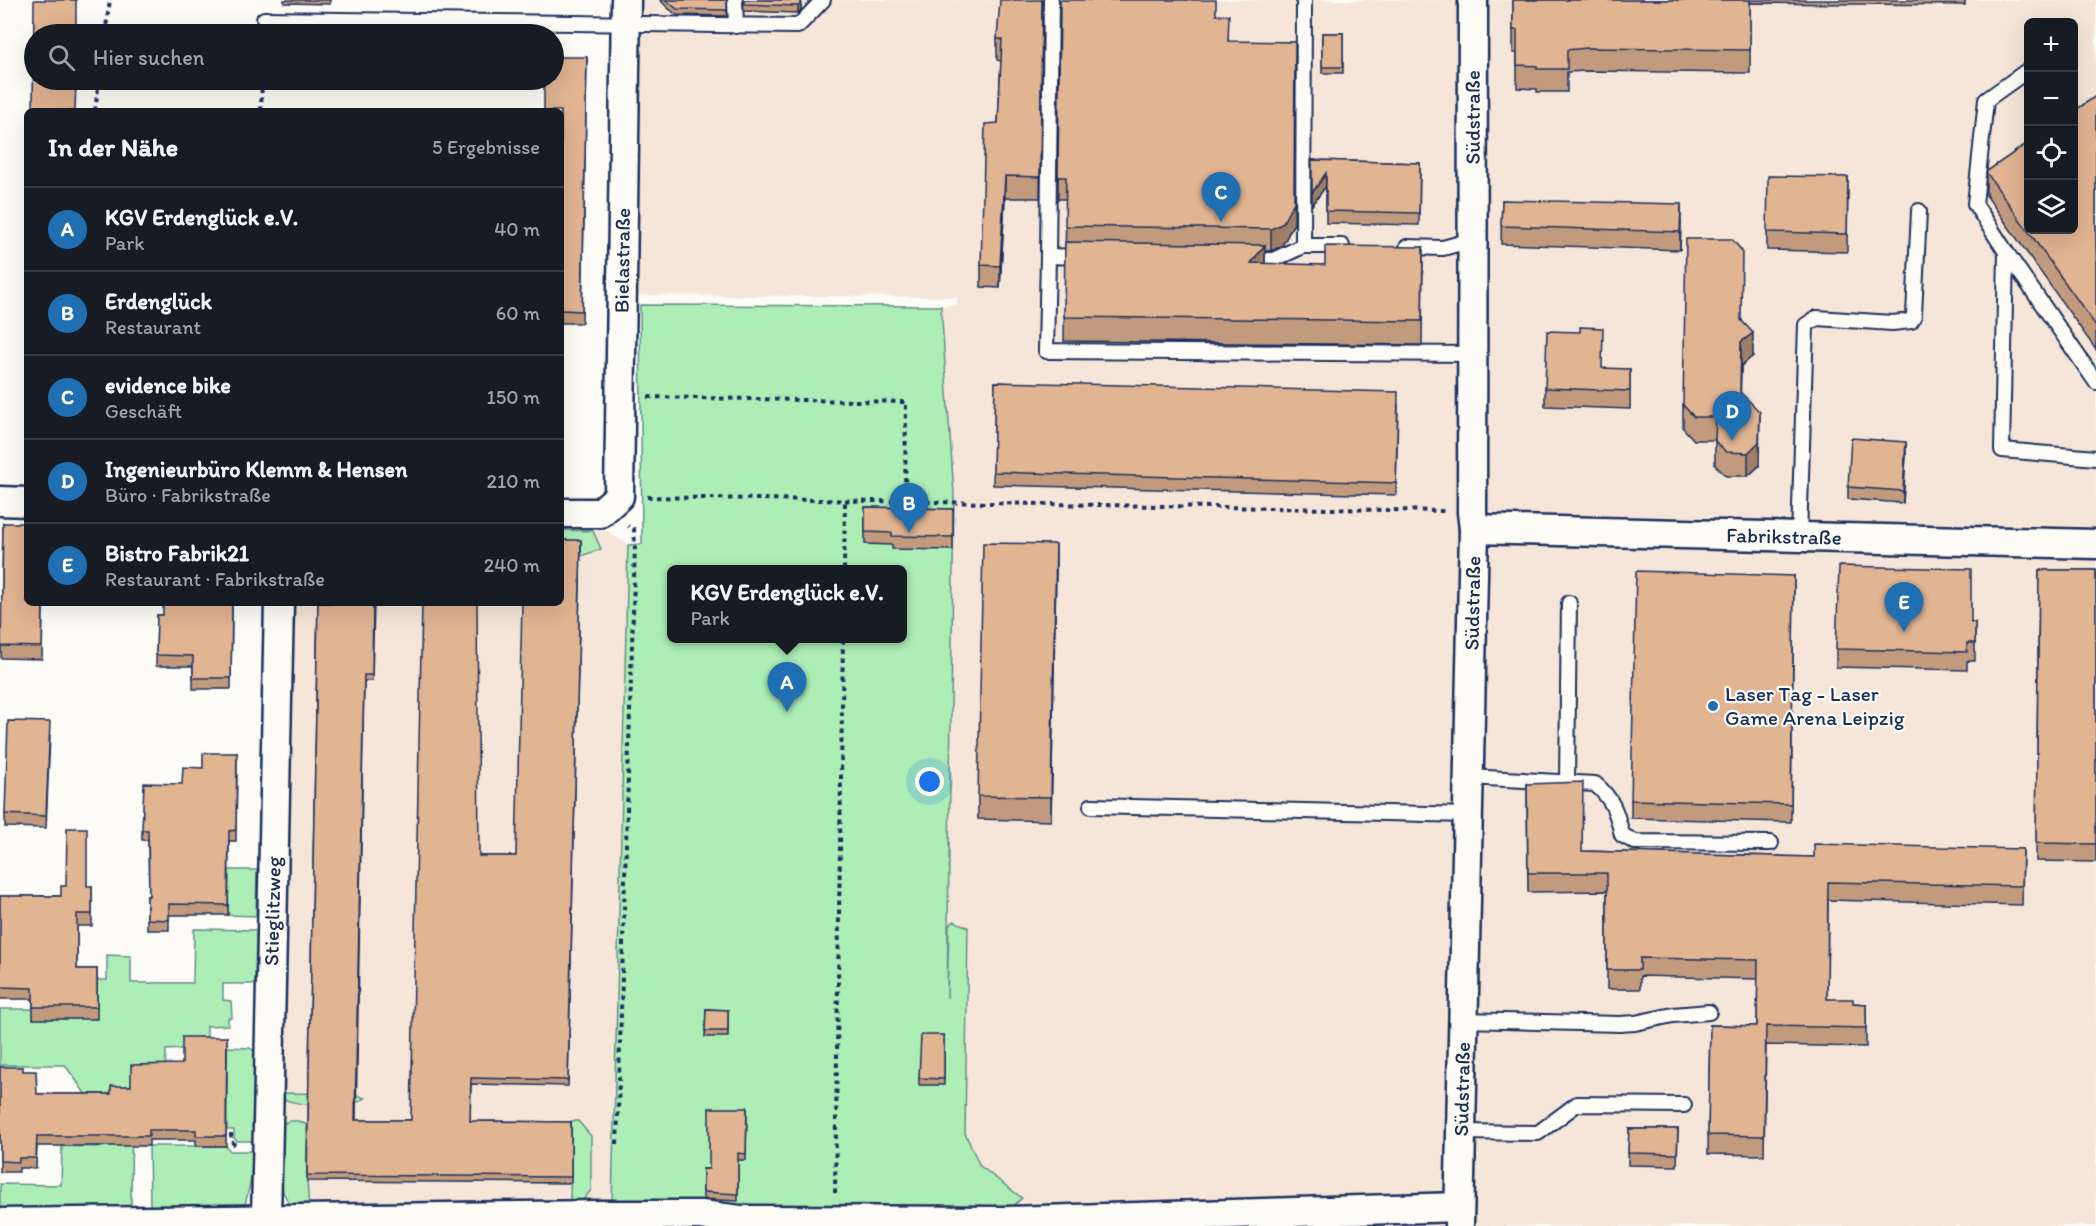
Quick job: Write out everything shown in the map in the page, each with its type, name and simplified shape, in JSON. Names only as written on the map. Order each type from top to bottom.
[{"type":"street","name":"Südstraße","points":[[1459,1216],[1473,520],[1473,0]]},
{"type":"street","name":"Bielastraße","points":[[609,505],[620,397],[625,12]]},
{"type":"street","points":[[0,501],[24,502]]},
{"type":"street","points":[[564,512],[609,505]]},
{"type":"street","name":"Fabrikstraße","points":[[1473,520],[1799,537],[2096,544]]},
{"type":"street","name":"Stieglitzweg","points":[[266,1219],[279,606]]},
{"type":"street","points":[[0,1223],[124,1224],[266,1219],[476,1221],[656,1215],[701,1215],[740,1223],[835,1220],[1005,1223],[1459,1216]]},
{"type":"lane","points":[[735,0],[736,26]]},
{"type":"lane","points":[[264,19],[625,12],[736,26],[798,26],[821,0]]},
{"type":"lane","points":[[1051,0],[1046,351],[1472,354]]},
{"type":"lane","points":[[1303,246],[1304,0]]},
{"type":"lane","points":[[2025,72],[1986,100],[1975,204],[2096,382]]},
{"type":"lane","points":[[1799,537],[1806,325],[1817,318],[1892,323],[1911,321],[1914,315],[1919,211]]},
{"type":"lane","points":[[1396,247],[1443,248],[1472,240]]},
{"type":"lane","points":[[1238,259],[1273,260],[1303,246],[1361,247]]},
{"type":"lane","points":[[2006,252],[2002,450],[2096,458]]},
{"type":"lane","points":[[1048,256],[1095,257]]},
{"type":"lane","points":[[1568,782],[1569,603]]},
{"type":"lane","points":[[1468,777],[1595,784],[1608,795],[1617,814],[1622,835],[1635,842],[1771,843]]},
{"type":"lane","points":[[1091,806],[1467,814]]},
{"type":"lane","points":[[1463,1020],[1620,1024],[1673,1015],[1709,1012]]},
{"type":"lane","points":[[1461,1132],[1538,1133],[1577,1104],[1684,1105]]},
{"type":"path","points":[[106,24],[110,0]]},
{"type":"path","points":[[95,108],[98,90]]},
{"type":"path","points":[[261,108],[262,90]]},
{"type":"path","points":[[620,397],[906,402],[905,501]]},
{"type":"path","points":[[609,505],[845,500],[905,501],[1473,520]]},
{"type":"path","points":[[844,565],[845,500]]},
{"type":"path","points":[[609,505],[634,529],[617,1144]]},
{"type":"path","points":[[835,1220],[843,643]]},
{"type":"path","points":[[231,1133],[231,1141],[235,1145]]},
{"type":"shaded area","points":[[611,0],[2096,0],[2096,1226],[938,1226],[945,1118],[954,494],[941,306],[957,305],[957,297],[610,295]]},
{"type":"shaded area","points":[[564,530],[607,531],[628,545],[612,1205],[292,1209],[283,1192],[279,1161],[289,606],[564,606]]},
{"type":"green space","points":[[640,305],[941,306],[954,494],[947,998],[949,925],[954,921],[968,927],[965,1133],[980,1166],[1022,1198],[1011,1208],[612,1205],[628,545],[642,544]]},
{"type":"green space","points":[[564,530],[593,531],[601,549],[581,556],[581,546],[564,546]]},
{"type":"green space","points":[[229,870],[257,870],[256,916],[228,915]]},
{"type":"green space","points":[[194,929],[256,930],[255,984],[223,984],[223,1000],[231,1001],[232,1018],[228,1018],[228,1025],[207,1026],[207,1048],[182,1047],[182,1049],[166,1050],[165,1074],[132,1075],[131,1206],[127,1211],[0,1213],[0,1184],[61,1185],[62,1146],[103,1147],[96,1113],[65,1065],[0,1065],[0,1009],[66,1009],[97,980],[107,980],[107,955],[131,956],[131,983],[193,983]]},
{"type":"green space","points":[[227,1047],[250,1048],[254,1051],[253,1141],[237,1141],[234,1138],[234,1130],[227,1130]]},
{"type":"green space","points":[[280,1093],[355,1094],[365,1098],[352,1104],[315,1105],[286,1100],[280,1097]]},
{"type":"green space","points":[[289,1121],[299,1121],[307,1125],[309,1208],[292,1209],[283,1192],[279,1161],[280,1125]]},
{"type":"green space","points":[[571,1121],[578,1121],[591,1136],[591,1190],[579,1205],[570,1205]]},
{"type":"green space","points":[[149,1146],[226,1146],[230,1151],[253,1151],[251,1180],[244,1209],[153,1211],[150,1206]]},
{"type":"building","points":[[34,0],[76,0],[76,24],[34,24]]},
{"type":"building","points":[[666,0],[727,0],[727,10],[677,9]]},
{"type":"building","points":[[744,0],[801,0],[801,4],[798,6],[744,4]]},
{"type":"building","points":[[1000,0],[1042,0],[1040,177],[1005,176],[1000,266],[981,265],[985,124],[998,123],[1002,39],[997,39]]},
{"type":"building","points":[[1060,0],[1216,0],[1216,15],[1229,15],[1228,41],[1295,42],[1294,202],[1282,224],[1271,229],[1065,226],[1066,177],[1058,177]]},
{"type":"building","points":[[1513,0],[1750,0],[1750,50],[1587,48],[1567,50],[1567,69],[1537,69],[1537,66],[1517,65],[1517,30],[1513,30]]},
{"type":"building","points":[[1322,33],[1343,33],[1343,67],[1322,67]]},
{"type":"building","points":[[564,57],[587,57],[582,311],[564,310],[564,108],[544,108],[544,90],[564,90]]},
{"type":"building","points":[[33,90],[76,90],[75,108],[33,108]]},
{"type":"building","points":[[2096,96],[2096,326],[2030,234],[2078,234],[2078,109]]},
{"type":"building","points":[[2024,146],[2024,225],[1986,172]]},
{"type":"building","points":[[1312,160],[1420,163],[1419,213],[1326,211],[1326,173],[1312,193]]},
{"type":"building","points":[[1768,176],[1848,177],[1847,234],[1767,232]]},
{"type":"building","points":[[1502,200],[1681,204],[1680,232],[1501,226]]},
{"type":"building","points":[[1686,239],[1732,239],[1742,251],[1741,320],[1753,333],[1741,342],[1740,392],[1760,412],[1759,442],[1748,453],[1726,452],[1715,441],[1716,417],[1694,417],[1683,405]]},
{"type":"building","points":[[1065,242],[1265,245],[1251,263],[1325,265],[1325,246],[1423,247],[1422,321],[1064,317]]},
{"type":"building","points":[[1580,327],[1603,328],[1602,368],[1630,369],[1630,391],[1545,388],[1547,331],[1580,332]]},
{"type":"building","points":[[995,382],[1398,392],[1396,483],[993,472]]},
{"type":"building","points":[[1851,438],[1906,442],[1903,491],[1848,487]]},
{"type":"building","points":[[865,507],[953,509],[953,537],[892,536],[892,533],[865,532]]},
{"type":"building","points":[[3,523],[24,523],[24,606],[43,606],[42,647],[1,646]]},
{"type":"building","points":[[564,540],[581,540],[568,1080],[471,1078],[470,1121],[571,1122],[571,1177],[307,1175],[318,606],[373,606],[372,675],[364,675],[355,1120],[411,1120],[422,606],[477,606],[479,856],[516,856],[522,606],[564,606]]},
{"type":"building","points":[[983,543],[1056,544],[1051,797],[978,796]]},
{"type":"building","points":[[1839,566],[1971,569],[1971,622],[1975,622],[1975,643],[1967,643],[1967,652],[1836,649]]},
{"type":"building","points":[[2039,570],[2096,570],[2096,844],[2036,843]]},
{"type":"building","name":"Laser Tag - Laser Game Arena Leipzig","points":[[1636,571],[1794,576],[1791,804],[1631,800]]},
{"type":"building","points":[[163,606],[232,606],[231,678],[193,678],[193,656],[156,655],[157,615],[163,615]]},
{"type":"building","points":[[8,721],[50,722],[46,816],[5,814]]},
{"type":"building","points":[[203,753],[237,753],[236,830],[229,831],[228,905],[169,904],[169,920],[147,919],[148,830],[142,830],[144,783],[182,784],[183,767],[203,768]]},
{"type":"building","points":[[1583,782],[1582,851],[1814,857],[1814,844],[2023,849],[2022,886],[1828,882],[1827,999],[1853,999],[1853,1003],[1866,1004],[1866,1028],[1766,1026],[1764,1136],[1708,1135],[1710,1025],[1757,1026],[1758,960],[1640,958],[1640,970],[1607,970],[1607,873],[1528,873],[1527,784]]},
{"type":"building","points":[[67,828],[87,828],[87,886],[92,886],[92,914],[77,914],[77,969],[97,969],[97,1007],[33,1007],[33,988],[0,987],[0,896],[61,896],[61,886],[66,886]]},
{"type":"building","points":[[706,1009],[728,1010],[728,1031],[705,1031]]},
{"type":"building","points":[[921,1035],[944,1035],[944,1079],[919,1078]]},
{"type":"building","points":[[182,1037],[227,1037],[226,1136],[196,1136],[196,1130],[149,1130],[149,1136],[37,1136],[36,1158],[19,1158],[19,1162],[0,1161],[0,1067],[23,1067],[23,1071],[36,1071],[37,1094],[111,1094],[111,1086],[131,1086],[131,1065],[182,1064]]},
{"type":"building","points":[[709,1108],[747,1108],[746,1154],[738,1153],[738,1194],[703,1192],[703,1169],[709,1169]]},
{"type":"building","points":[[1629,1129],[1678,1129],[1677,1154],[1628,1153]]},
{"type":"place","name":"evidence bike","points":[[1221,222]]},
{"type":"place","name":"Ingenieurbüro Klemm & Hensen","points":[[1732,441]]},
{"type":"place","name":"Erdenglück","points":[[909,533]]},
{"type":"place","name":"Bistro Fabrik21","points":[[1904,632]]},
{"type":"place","name":"Laser Tag - Laser Game Arena Leipzig","points":[[1713,706]]},
{"type":"place","name":"KGV Erdenglück e.V.","points":[[787,712]]}]
